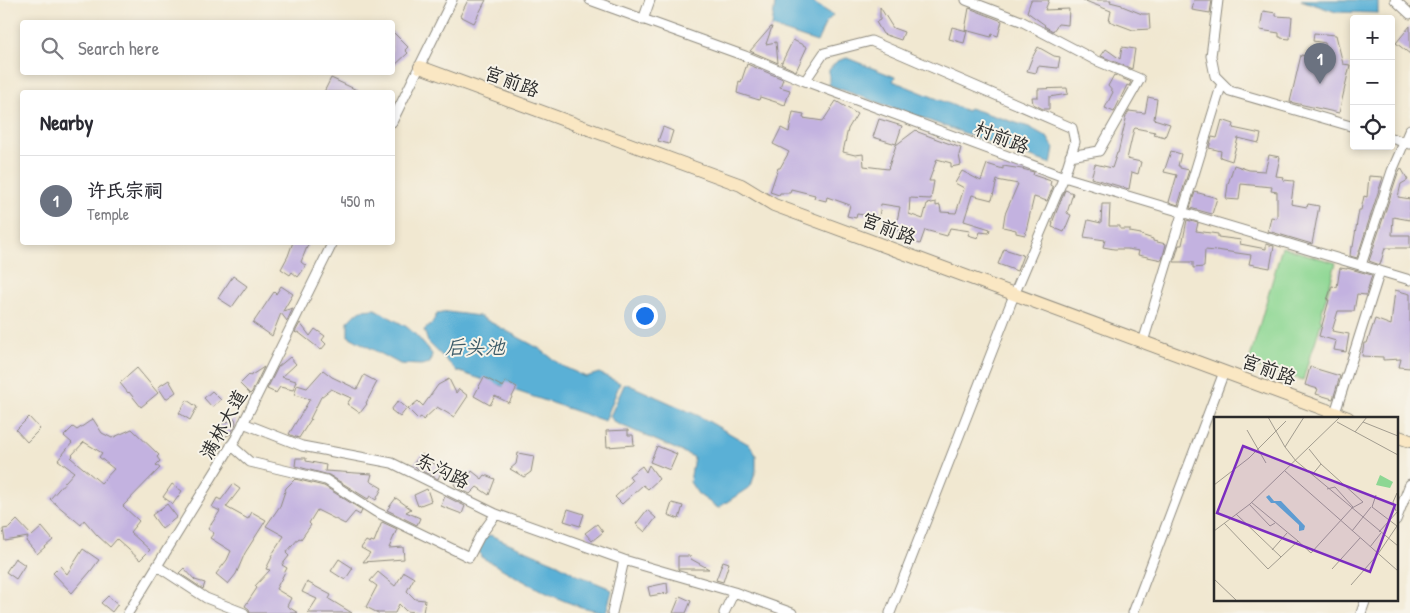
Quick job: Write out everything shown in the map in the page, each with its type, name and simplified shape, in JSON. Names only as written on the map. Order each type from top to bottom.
[{"type":"street","points":[[395,116],[452,0]]},
{"type":"street","name":"村前路","points":[[590,0],[745,56],[1064,177],[1410,280]]},
{"type":"street","points":[[643,20],[650,0]]},
{"type":"street","points":[[966,0],[1021,21],[1096,60],[1140,79],[1099,151],[1070,156]]},
{"type":"street","points":[[1218,0],[1211,56],[1214,76],[1230,91],[1350,126]]},
{"type":"street","points":[[1395,0],[1410,14]]},
{"type":"street","points":[[805,80],[824,53],[871,41],[1072,128],[1075,142],[1064,177],[1014,295],[890,613]]},
{"type":"street","name":"宫前路","points":[[420,67],[741,185],[774,205],[1345,417]]},
{"type":"street","points":[[1143,342],[1222,83]]},
{"type":"street","points":[[1361,265],[1392,171],[1407,143],[1410,129]]},
{"type":"street","points":[[1395,139],[1407,143]]},
{"type":"street","name":"满林大道","points":[[128,613],[244,423],[332,245]]},
{"type":"street","points":[[1335,413],[1380,271]]},
{"type":"street","points":[[1133,613],[1224,372]]},
{"type":"street","name":"东沟路","points":[[244,423],[302,446],[392,463],[496,514],[624,560],[734,592],[792,613]]},
{"type":"street","points":[[1398,437],[1410,441]]},
{"type":"street","points":[[231,445],[250,462],[326,480],[376,512],[469,557],[480,536],[496,514]]},
{"type":"street","points":[[1398,515],[1410,484]]},
{"type":"street","points":[[612,613],[624,560]]},
{"type":"street","points":[[157,566],[206,598],[244,613]]},
{"type":"street","points":[[724,613],[734,592]]},
{"type":"street","points":[[1361,613],[1366,600]]},
{"type":"green space","points":[[1282,247],[1336,263],[1320,319],[1322,320],[1303,380],[1248,365]]},
{"type":"water","points":[[774,0],[809,0],[833,15],[825,24],[817,42],[772,27]]},
{"type":"water","points":[[1301,0],[1378,0],[1378,13],[1336,12]]},
{"type":"water","points":[[847,58],[895,77],[893,81],[967,111],[969,108],[1029,127],[1047,137],[1054,148],[1051,164],[829,85],[829,70],[837,61]]},
{"type":"water","points":[[375,309],[407,327],[417,336],[432,354],[430,363],[421,365],[400,364],[348,336],[348,321],[361,310]]},
{"type":"water","name":"后头池","points":[[448,312],[479,316],[540,349],[562,366],[586,377],[599,373],[620,383],[605,421],[457,371],[428,342],[424,330],[432,323],[437,314]]},
{"type":"water","points":[[625,383],[699,416],[750,445],[756,455],[756,470],[751,486],[718,508],[698,494],[690,482],[694,457],[614,422],[610,416]]},
{"type":"water","points":[[490,535],[609,588],[612,591],[606,612],[574,605],[558,598],[481,557],[479,550],[484,537]]},
{"type":"building","points":[[468,0],[486,0],[474,23],[460,16]]},
{"type":"building","points":[[1031,0],[1049,0],[1045,10],[1069,9],[1068,25],[1058,24],[1053,31],[1044,26],[1027,12]]},
{"type":"building","points":[[1083,0],[1111,0],[1110,2],[1142,14],[1149,14],[1150,29],[1133,30],[1109,21],[1111,11]]},
{"type":"building","points":[[1194,0],[1212,0],[1210,13],[1192,10]]},
{"type":"building","points":[[880,7],[893,28],[904,32],[901,40],[883,34],[876,22],[880,20]]},
{"type":"building","points":[[969,8],[1002,21],[998,36],[992,34],[991,37],[965,30]]},
{"type":"building","points":[[1263,11],[1276,13],[1276,16],[1292,17],[1290,39],[1279,37],[1279,33],[1260,30]]},
{"type":"building","points":[[1410,26],[1410,54],[1396,43]]},
{"type":"building","points":[[771,27],[766,44],[776,42],[778,63],[750,51]]},
{"type":"building","points":[[952,27],[967,31],[964,43],[949,39]]},
{"type":"building","points":[[1314,33],[1336,35],[1343,64],[1350,65],[1339,113],[1290,102],[1301,55],[1329,61],[1325,43],[1313,41]]},
{"type":"building","points":[[395,34],[408,47],[405,50],[408,53],[395,65]]},
{"type":"building","points":[[793,40],[807,47],[796,71],[781,64]]},
{"type":"building","points":[[1038,47],[1054,56],[1060,57],[1058,68],[1038,66],[1036,73],[1027,71]]},
{"type":"building","points":[[1122,47],[1135,49],[1132,69],[1101,56],[1106,49],[1120,59]]},
{"type":"building","points":[[747,64],[783,79],[780,87],[790,90],[785,105],[760,97],[759,100],[737,93],[739,81],[741,82]]},
{"type":"building","points":[[1114,75],[1131,82],[1129,86],[1127,85],[1114,112],[1105,108],[1113,92],[1108,86]]},
{"type":"building","points":[[331,78],[357,90],[325,90]]},
{"type":"building","points":[[1067,88],[1068,94],[1049,97],[1049,109],[1043,109],[1033,104],[1032,97],[1038,97],[1038,89]]},
{"type":"building","points":[[1148,97],[1157,99],[1154,119],[1170,124],[1165,137],[1154,134],[1155,132],[1134,129],[1127,159],[1141,162],[1138,174],[1132,172],[1129,189],[1091,178],[1095,164],[1112,168],[1118,153],[1125,118],[1129,111],[1145,113]]},
{"type":"building","points":[[836,101],[857,114],[848,129],[843,152],[855,155],[863,154],[864,166],[888,169],[896,145],[916,130],[961,148],[959,155],[961,165],[951,167],[951,163],[937,159],[929,181],[934,181],[931,199],[910,198],[909,214],[923,219],[927,204],[936,202],[936,206],[940,205],[941,212],[956,213],[964,188],[955,183],[962,171],[981,181],[987,164],[1003,169],[1003,166],[1034,172],[1033,175],[1051,181],[1050,185],[1053,187],[1047,201],[1034,197],[1025,235],[1016,233],[1016,230],[1003,227],[1005,214],[1018,184],[997,180],[992,200],[972,195],[964,221],[990,229],[989,233],[980,232],[978,238],[968,235],[970,231],[950,228],[947,236],[925,230],[920,244],[910,240],[912,234],[895,230],[900,207],[881,204],[879,217],[857,214],[856,218],[847,216],[850,205],[827,197],[826,201],[814,198],[815,195],[791,189],[790,193],[780,193],[779,195],[770,192],[778,168],[780,168],[789,152],[773,144],[781,128],[789,132],[793,112],[804,114],[803,118],[823,121]]},
{"type":"building","points":[[879,119],[902,126],[896,144],[873,137]]},
{"type":"building","points":[[1222,120],[1234,124],[1233,128],[1261,134],[1259,143],[1238,138],[1232,161],[1220,157],[1221,151],[1209,148],[1212,137],[1217,138]]},
{"type":"building","points":[[663,127],[673,131],[669,144],[658,141]]},
{"type":"building","points":[[1171,151],[1181,154],[1178,166],[1189,170],[1178,205],[1169,202],[1177,175],[1164,172]]},
{"type":"building","points":[[1269,155],[1280,157],[1276,176],[1284,177],[1283,180],[1294,181],[1291,204],[1307,207],[1308,204],[1319,206],[1312,244],[1268,231],[1271,217],[1277,218],[1277,192],[1271,191],[1272,187],[1241,184],[1239,200],[1226,199],[1234,165],[1249,170],[1265,171]]},
{"type":"building","points":[[1401,168],[1408,180],[1401,184],[1398,197],[1410,199],[1410,220],[1393,217],[1392,235],[1410,235],[1410,248],[1385,248],[1380,265],[1369,261]]},
{"type":"building","points":[[1369,176],[1383,177],[1357,258],[1350,256],[1351,247],[1353,247],[1359,210],[1361,210],[1364,196],[1367,197]]},
{"type":"building","points":[[1065,190],[1073,193],[1067,213],[1071,215],[1064,232],[1052,227],[1052,223]]},
{"type":"building","points":[[1195,192],[1217,198],[1212,214],[1190,208]]},
{"type":"building","points":[[1102,204],[1110,204],[1109,226],[1120,226],[1120,229],[1130,229],[1130,232],[1141,234],[1153,239],[1153,241],[1166,244],[1162,260],[1138,255],[1139,251],[1103,247],[1105,240],[1084,237],[1088,220],[1101,223]]},
{"type":"building","points":[[1187,220],[1198,223],[1196,231],[1218,234],[1218,237],[1241,240],[1240,244],[1266,249],[1266,244],[1274,246],[1270,268],[1249,264],[1251,255],[1216,250],[1205,250],[1204,267],[1193,268],[1193,262],[1174,262],[1179,245],[1182,245]]},
{"type":"building","points":[[292,245],[308,245],[301,262],[306,266],[298,277],[292,272],[290,275],[281,269]]},
{"type":"building","points":[[1004,249],[1023,255],[1017,271],[998,264]]},
{"type":"building","points":[[1340,268],[1372,275],[1366,295],[1357,294],[1354,311],[1338,311],[1332,331],[1349,334],[1346,352],[1334,350],[1336,341],[1319,336],[1329,300],[1327,300],[1332,286],[1337,287]]},
{"type":"building","points":[[233,276],[247,286],[232,307],[218,298]]},
{"type":"building","points":[[281,286],[293,294],[283,311],[293,308],[287,321],[281,313],[272,336],[253,323],[274,292],[276,294]]},
{"type":"building","points":[[1395,290],[1410,294],[1410,368],[1399,367],[1401,359],[1383,360],[1383,357],[1362,356],[1364,343],[1367,343],[1375,319],[1391,325]]},
{"type":"building","points":[[300,323],[310,336],[315,329],[325,336],[322,340],[326,344],[321,350],[298,332],[295,332]]},
{"type":"building","points":[[290,357],[296,364],[282,377],[296,381],[293,390],[280,387],[276,393],[267,389],[278,367]]},
{"type":"building","points":[[264,367],[250,394],[240,384],[249,375]]},
{"type":"building","points":[[1310,367],[1340,376],[1333,399],[1316,394],[1318,389],[1305,385]]},
{"type":"building","points":[[137,368],[158,393],[141,407],[120,383]]},
{"type":"building","points":[[323,370],[332,377],[357,389],[364,375],[377,382],[367,404],[360,413],[347,404],[351,398],[331,389],[321,397],[311,419],[299,438],[293,436],[289,434],[310,399],[294,395],[297,385],[307,388]]},
{"type":"building","points":[[484,377],[503,387],[506,381],[517,387],[509,403],[495,396],[490,405],[474,396]]},
{"type":"building","points":[[449,379],[456,393],[459,389],[468,396],[454,417],[437,407],[423,420],[421,417],[418,419],[408,409],[418,401],[423,406],[438,385]]},
{"type":"building","points":[[169,380],[176,392],[166,399],[158,387]]},
{"type":"building","points":[[212,391],[221,400],[212,407],[204,398]]},
{"type":"building","points":[[187,400],[197,407],[190,420],[179,413]]},
{"type":"building","points":[[398,401],[407,408],[400,417],[391,410]]},
{"type":"building","points":[[29,417],[40,429],[27,442],[16,430]]},
{"type":"building","points":[[93,419],[102,433],[112,438],[132,429],[159,455],[157,457],[160,461],[156,465],[160,468],[123,506],[139,521],[130,532],[150,550],[140,560],[117,539],[110,547],[84,520],[81,525],[50,499],[74,472],[58,460],[72,443],[64,436],[73,427],[77,430]],"holes":[[[84,442],[102,453],[99,457],[114,469],[101,483],[71,458]]]},
{"type":"building","points":[[235,419],[236,423],[231,434],[223,437],[219,425]]},
{"type":"building","points":[[628,430],[628,435],[633,435],[634,445],[607,447],[606,431]]},
{"type":"building","points":[[657,446],[677,454],[670,470],[650,462]]},
{"type":"building","points":[[518,453],[534,456],[531,472],[524,477],[510,469],[516,464]]},
{"type":"building","points":[[422,454],[432,463],[443,467],[438,479],[418,469],[413,464]]},
{"type":"building","points":[[296,458],[306,458],[306,461],[326,465],[325,471],[372,474],[370,481],[382,488],[376,500],[370,496],[368,499],[329,475],[295,466]]},
{"type":"building","points":[[649,465],[659,479],[648,489],[643,485],[622,504],[615,497],[632,481],[629,476],[642,466],[646,472]]},
{"type":"building","points":[[472,471],[482,479],[485,475],[495,479],[489,495],[477,487],[470,494],[456,487],[454,484],[457,480],[464,475],[467,478]]},
{"type":"building","points":[[295,479],[324,486],[362,510],[360,515],[355,512],[345,524],[317,510],[309,523],[311,525],[301,539],[299,538],[286,553],[289,556],[282,565],[287,568],[276,589],[291,598],[287,606],[298,613],[250,613],[249,609],[245,606],[257,588],[255,586],[270,570],[266,569],[271,556],[284,536],[266,526],[280,506],[286,488]]},
{"type":"building","points":[[172,484],[182,491],[173,504],[163,497]]},
{"type":"building","points":[[233,484],[240,489],[226,507],[248,519],[252,512],[266,520],[245,553],[236,574],[228,584],[216,574],[227,560],[231,551],[210,538],[214,533],[208,529],[220,511],[212,507],[217,498],[221,500]]},
{"type":"building","points":[[427,489],[431,501],[418,506],[414,495]]},
{"type":"building","points":[[445,496],[465,506],[462,514],[441,506]]},
{"type":"building","points":[[396,498],[411,509],[406,512],[420,518],[417,525],[387,510]]},
{"type":"building","points":[[672,503],[683,506],[679,519],[668,515]]},
{"type":"building","points":[[167,504],[177,517],[162,529],[152,515]]},
{"type":"building","points":[[568,509],[584,514],[580,526],[564,521]]},
{"type":"building","points":[[647,510],[656,518],[645,532],[636,524]]},
{"type":"building","points":[[17,520],[32,536],[42,527],[53,540],[37,554],[26,541],[28,537],[5,541],[3,529],[9,528]]},
{"type":"building","points":[[382,522],[397,529],[389,548],[403,547],[404,559],[363,562],[370,553],[361,548],[366,541],[374,542]]},
{"type":"building","points":[[597,524],[603,532],[592,541],[585,533]]},
{"type":"building","points":[[83,549],[99,560],[72,593],[53,573],[60,566],[67,574]]},
{"type":"building","points":[[678,556],[690,556],[691,559],[709,569],[678,569]]},
{"type":"building","points":[[15,558],[25,565],[16,579],[6,572]]},
{"type":"building","points":[[339,559],[353,568],[345,580],[331,571]]},
{"type":"building","points":[[723,561],[729,563],[723,582],[716,580]]},
{"type":"building","points":[[184,568],[195,580],[205,583],[203,589],[179,573]]},
{"type":"building","points":[[378,572],[395,586],[404,572],[414,578],[407,591],[415,599],[425,600],[423,613],[406,611],[399,604],[395,613],[378,613],[366,607],[377,586],[370,581]]},
{"type":"building","points":[[307,582],[331,595],[329,599],[352,613],[308,613],[317,599],[302,592]]},
{"type":"building","points":[[667,583],[668,593],[650,596],[648,587]]},
{"type":"building","points":[[108,596],[118,604],[112,612],[101,603]]},
{"type":"building","points":[[680,596],[691,601],[686,613],[673,613]]},
{"type":"place","name":"许氏宗祠","points":[[1320,84]]}]
